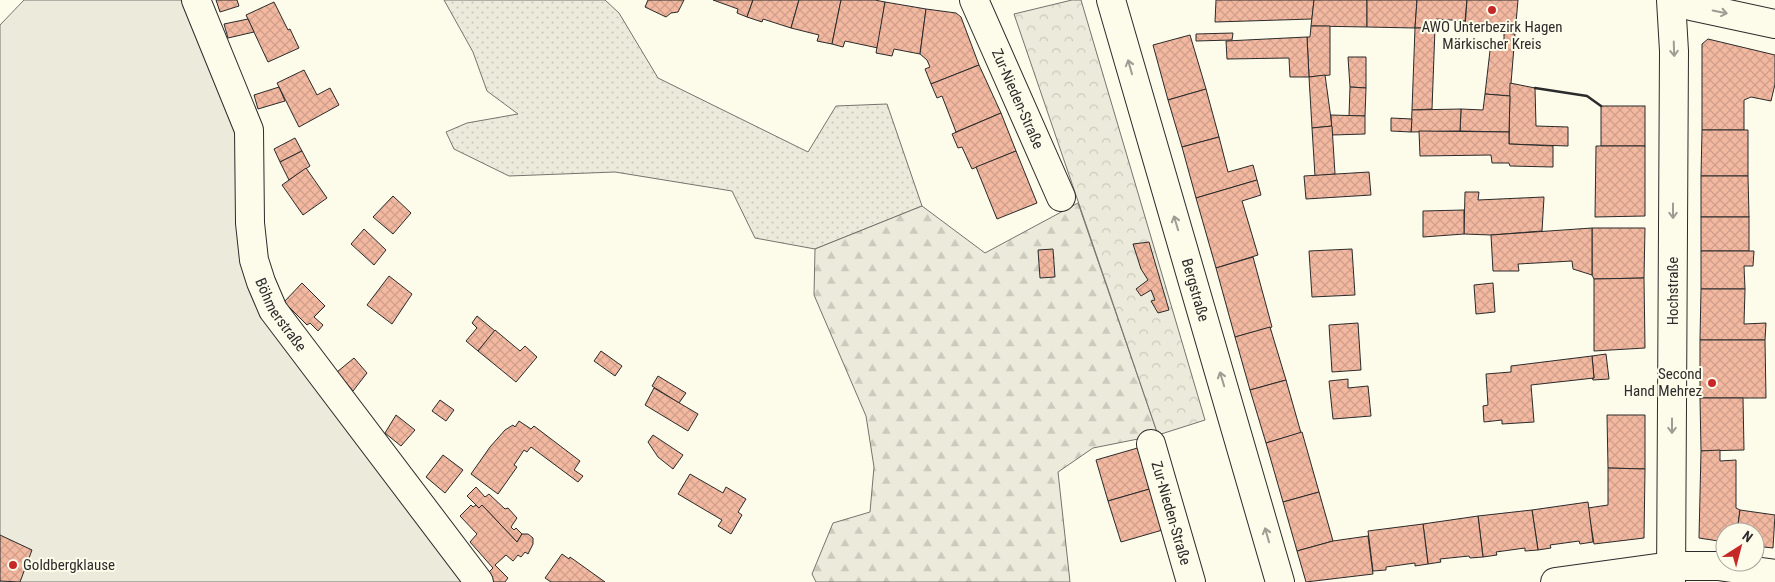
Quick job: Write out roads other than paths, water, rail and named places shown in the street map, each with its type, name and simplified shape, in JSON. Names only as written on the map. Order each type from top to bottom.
[{"type":"street","name":"Böhmerstraße","points":[[196,0],[248,130],[250,223],[254,260],[273,310],[480,582]]},
{"type":"street","name":"Zur-Nieden-Straße","points":[[974,0],[1061,197]]},
{"type":"street","name":"Bergstraße","points":[[1111,0],[1280,582]]},
{"type":"street","points":[[1672,0],[1691,6],[1775,24]]},
{"type":"street","name":"Hochstraße","points":[[1671,574],[1674,70],[1672,0]]},
{"type":"street","name":"Zur-Nieden-Straße","points":[[1151,444],[1191,582]]},
{"type":"street","points":[[1555,582],[1671,574],[1718,566],[1775,574]]},
{"type":"place","name":"AWO Unterbezirk Hagen Märkischer Kreis","points":[[1492,10]]},
{"type":"place","name":"Second Hand Mehrez","points":[[1712,383]]},
{"type":"place","name":"Goldbergklause","points":[[13,565]]}]
